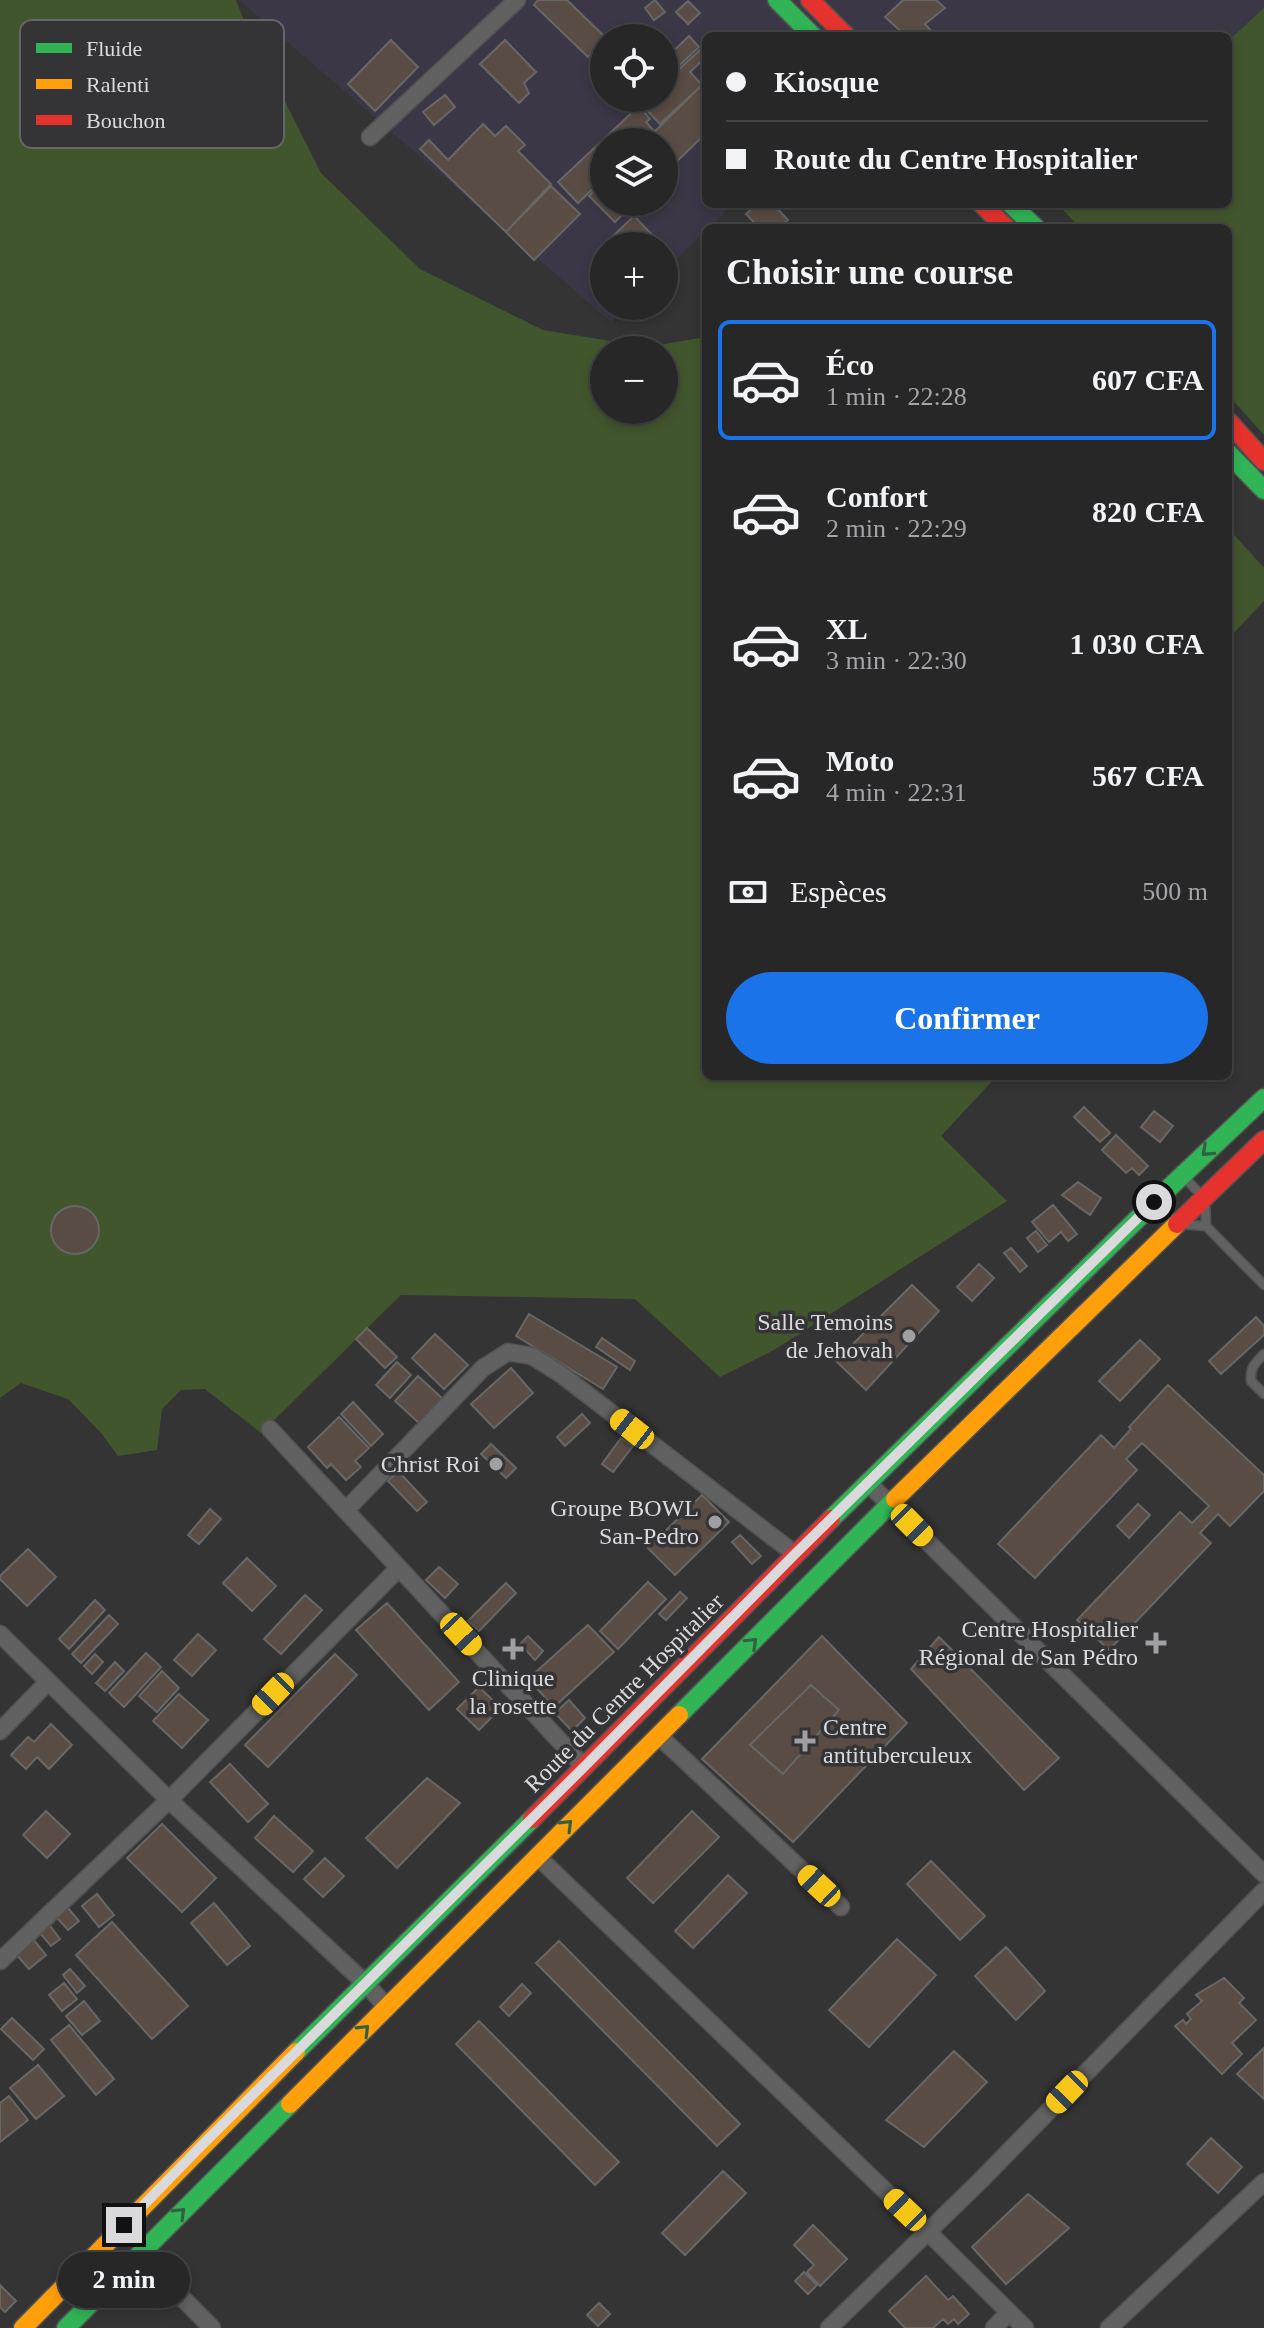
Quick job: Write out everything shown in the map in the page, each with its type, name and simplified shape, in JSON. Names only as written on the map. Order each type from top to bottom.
[{"type":"street","points":[[370,137],[517,0]]},
{"type":"street","points":[[777,0],[809,32]]},
{"type":"street","points":[[810,0],[842,32]]},
{"type":"street","points":[[986,208],[1002,224]]},
{"type":"street","points":[[1015,208],[1032,224]]},
{"type":"street","points":[[1232,425],[1264,461]]},
{"type":"street","points":[[1232,457],[1264,490]]},
{"type":"street","name":"Route du Centre Hospitalier","points":[[23,2328],[203,2144],[795,1554],[1264,1098]]},
{"type":"street","points":[[66,2328],[890,1504],[1264,1140]]},
{"type":"street","points":[[346,1510],[483,1368],[508,1352],[532,1356],[562,1375],[795,1554]]},
{"type":"street","points":[[270,1429],[584,1767]]},
{"type":"street","points":[[868,1483],[1264,1874]]},
{"type":"street","points":[[0,1961],[169,1800],[399,1568]]},
{"type":"street","points":[[0,1634],[387,2007]]},
{"type":"street","points":[[0,1731],[48,1682]]},
{"type":"street","points":[[658,1735],[841,1907]]},
{"type":"street","points":[[537,1856],[1025,2328]]},
{"type":"street","points":[[829,2328],[928,2232],[1264,1891]]},
{"type":"street","points":[[1109,2328],[1264,2182]]},
{"type":"street","points":[[139,2254],[212,2328]]},
{"type":"street","points":[[994,2328],[1009,2312]]},
{"type":"lane","points":[[1183,1175],[1205,1199],[1206,1226]]},
{"type":"lane","points":[[1154,1202],[1178,1224],[1206,1226],[1264,1285]]},
{"type":"lane","points":[[1264,1354],[1253,1365],[1251,1381],[1264,1394]]},
{"type":"shaded area","points":[[239,0],[1264,0],[1264,42],[1232,68],[1232,32],[702,32],[702,208],[729,208],[712,224],[702,224],[702,234],[678,257],[678,232],[590,232],[590,304],[284,39],[284,20],[262,20]]},
{"type":"green space","points":[[0,0],[236,0],[244,20],[20,20],[20,148],[284,148],[284,99],[321,173],[420,269],[543,330],[590,338],[590,424],[678,424],[678,342],[702,338],[702,1080],[993,1080],[941,1136],[1007,1201],[774,1350],[720,1377],[635,1299],[401,1295],[261,1433],[205,1389],[181,1390],[162,1409],[157,1450],[118,1456],[102,1434],[68,1399],[21,1383],[0,1398]]},
{"type":"green space","points":[[1264,8],[1264,435],[1232,399],[1232,224],[1076,224],[1063,210],[1232,208],[1232,37]]},
{"type":"green space","points":[[1232,532],[1264,568],[1264,601],[1232,635]]},
{"type":"building","points":[[538,0],[567,0],[592,24],[590,55],[588,57],[534,5]]},
{"type":"building","points":[[655,0],[665,12],[654,20],[645,8]]},
{"type":"building","points":[[903,0],[936,0],[945,8],[925,24],[932,32],[902,32],[885,17]]},
{"type":"building","points":[[688,1],[700,13],[688,24],[676,12]]},
{"type":"building","points":[[689,36],[699,47],[678,67],[678,47]]},
{"type":"building","points":[[391,40],[418,67],[375,111],[348,84]]},
{"type":"building","points":[[505,40],[536,72],[524,83],[529,93],[519,103],[480,64]]},
{"type":"building","points":[[700,50],[702,61],[690,72],[702,85],[678,107],[678,70]]},
{"type":"building","points":[[702,85],[702,137],[678,160],[678,128],[658,128],[678,112]]},
{"type":"building","points":[[445,95],[455,107],[434,125],[423,112]]},
{"type":"building","points":[[633,112],[644,112],[650,119],[646,122],[651,128],[616,128]]},
{"type":"building","points":[[649,112],[673,112],[660,124]]},
{"type":"building","points":[[483,124],[495,136],[506,126],[525,145],[518,151],[551,184],[506,232],[420,149],[429,140],[448,160]]},
{"type":"building","points":[[590,152],[590,191],[578,203],[558,182]]},
{"type":"building","points":[[551,186],[580,214],[534,260],[506,232]]},
{"type":"building","points":[[753,208],[777,208],[788,220],[784,224],[755,224],[746,214]]},
{"type":"building","points":[[634,216],[649,232],[617,232]]},
{"type":"building","points":[[1084,1107],[1110,1133],[1100,1142],[1074,1117]]},
{"type":"building","points":[[1154,1111],[1173,1126],[1160,1142],[1141,1127]]},
{"type":"building","points":[[1116,1135],[1148,1166],[1139,1175],[1132,1168],[1126,1173],[1102,1150]]},
{"type":"building","points":[[1078,1182],[1101,1198],[1090,1215],[1062,1195]]},
{"type":"building","points":[[1053,1205],[1077,1234],[1068,1241],[1061,1232],[1049,1242],[1032,1222]]},
{"type":"building","points":[[75,1206],[92,1213],[99,1230],[92,1247],[75,1254],[58,1247],[51,1230],[58,1213]]},
{"type":"building","points":[[1036,1231],[1047,1245],[1038,1252],[1027,1238]]},
{"type":"building","points":[[1011,1248],[1027,1266],[1020,1272],[1004,1253]]},
{"type":"building","points":[[979,1264],[994,1278],[972,1301],[957,1287]]},
{"type":"building","points":[[912,1285],[939,1311],[866,1390],[836,1361]]},
{"type":"building","points":[[529,1314],[617,1367],[603,1389],[516,1336]]},
{"type":"building","points":[[1256,1317],[1264,1326],[1264,1335],[1221,1374],[1209,1361]]},
{"type":"building","points":[[367,1328],[397,1357],[385,1368],[356,1339]]},
{"type":"building","points":[[435,1334],[468,1365],[444,1389],[412,1358]]},
{"type":"building","points":[[602,1338],[635,1361],[630,1370],[596,1347]]},
{"type":"building","points":[[1140,1340],[1160,1359],[1120,1401],[1099,1381]]},
{"type":"building","points":[[397,1362],[411,1375],[390,1398],[376,1385]]},
{"type":"building","points":[[511,1368],[533,1393],[494,1428],[471,1404]]},
{"type":"building","points":[[418,1376],[443,1399],[420,1424],[395,1401]]},
{"type":"building","points":[[1168,1385],[1264,1475],[1264,1491],[1230,1526],[1218,1514],[1200,1533],[1211,1543],[1109,1650],[1077,1620],[1180,1512],[1192,1523],[1209,1506],[1142,1443],[1126,1459],[1137,1470],[1035,1578],[998,1544],[1101,1435],[1114,1448]]},
{"type":"building","points":[[353,1402],[383,1434],[371,1446],[341,1414]]},
{"type":"building","points":[[582,1414],[590,1423],[565,1446],[557,1437]]},
{"type":"building","points":[[339,1417],[369,1448],[355,1461],[361,1467],[346,1480],[331,1464],[327,1468],[308,1447]]},
{"type":"building","points":[[621,1438],[633,1446],[613,1472],[602,1464]]},
{"type":"building","points":[[491,1444],[516,1468],[506,1478],[481,1454]]},
{"type":"building","points":[[398,1471],[427,1502],[417,1511],[388,1481]]},
{"type":"building","points":[[702,1495],[729,1522],[675,1575],[648,1548]]},
{"type":"building","points":[[1138,1504],[1150,1515],[1129,1538],[1117,1526]]},
{"type":"building","points":[[210,1509],[221,1519],[199,1544],[188,1535]]},
{"type":"building","points":[[740,1535],[761,1556],[752,1564],[732,1542]]},
{"type":"building","points":[[28,1549],[56,1577],[27,1606],[0,1576]]},
{"type":"building","points":[[247,1558],[276,1586],[252,1611],[223,1583]]},
{"type":"building","points":[[439,1567],[458,1584],[445,1598],[426,1580]]},
{"type":"building","points":[[648,1582],[666,1599],[618,1649],[600,1631]]},
{"type":"building","points":[[506,1583],[516,1593],[479,1631],[468,1621]]},
{"type":"building","points":[[680,1592],[687,1598],[666,1620],[659,1614]]},
{"type":"building","points":[[305,1595],[322,1610],[281,1654],[264,1639]]},
{"type":"building","points":[[95,1600],[105,1610],[69,1649],[59,1639]]},
{"type":"building","points":[[387,1603],[459,1682],[429,1710],[356,1630]]},
{"type":"building","points":[[109,1615],[118,1624],[81,1663],[72,1654]]},
{"type":"building","points":[[588,1625],[614,1652],[554,1707],[528,1679]]},
{"type":"building","points":[[198,1634],[216,1650],[192,1676],[174,1660]]},
{"type":"building","points":[[528,1636],[543,1651],[535,1660],[520,1644]]},
{"type":"building","name":"Centre antituberculeux","points":[[822,1636],[907,1723],[793,1842],[702,1759]]},
{"type":"building","points":[[939,1637],[1059,1758],[1024,1790],[911,1669]]},
{"type":"building","points":[[146,1653],[161,1667],[124,1707],[109,1693]]},
{"type":"building","points":[[95,1654],[103,1662],[92,1674],[84,1666]]},
{"type":"building","points":[[335,1654],[357,1675],[268,1767],[245,1745]]},
{"type":"building","points":[[115,1662],[124,1671],[105,1691],[96,1683]]},
{"type":"building","points":[[162,1671],[179,1688],[157,1712],[139,1696]]},
{"type":"building","points":[[811,1685],[839,1710],[783,1774],[750,1745]]},
{"type":"building","points":[[479,1687],[501,1708],[479,1730],[457,1709]]},
{"type":"building","points":[[179,1694],[208,1720],[182,1748],[153,1721]]},
{"type":"building","points":[[569,1700],[585,1718],[572,1731],[555,1713]]},
{"type":"building","points":[[51,1724],[72,1745],[49,1769],[37,1757],[26,1769],[11,1755],[28,1737],[34,1742]]},
{"type":"building","points":[[230,1764],[268,1804],[248,1822],[210,1782]]},
{"type":"building","points":[[427,1778],[460,1803],[397,1868],[366,1838]]},
{"type":"building","points":[[46,1811],[70,1834],[47,1858],[23,1835]]},
{"type":"building","points":[[692,1811],[719,1837],[653,1903],[627,1878]]},
{"type":"building","points":[[274,1816],[313,1851],[293,1872],[255,1838]]},
{"type":"building","points":[[162,1824],[216,1878],[182,1912],[127,1858]]},
{"type":"building","points":[[325,1858],[344,1876],[323,1897],[304,1879]]},
{"type":"building","points":[[931,1861],[985,1916],[960,1940],[907,1884]]},
{"type":"building","points":[[728,1875],[747,1893],[693,1948],[675,1931]]},
{"type":"building","points":[[97,1894],[114,1915],[99,1927],[82,1906]]},
{"type":"building","points":[[214,1903],[250,1946],[227,1965],[191,1923]]},
{"type":"building","points":[[68,1908],[79,1921],[68,1930],[56,1917]]},
{"type":"building","points":[[112,1922],[188,2006],[152,2039],[76,1955]]},
{"type":"building","points":[[48,1923],[60,1939],[51,1946],[38,1931]]},
{"type":"building","points":[[33,1939],[46,1955],[29,1969],[16,1954]]},
{"type":"building","points":[[897,1939],[936,1975],[869,2047],[829,2010]]},
{"type":"building","points":[[559,1941],[740,2124],[717,2146],[536,1963]]},
{"type":"building","points":[[1006,1947],[1045,1991],[1016,2020],[975,1976]]},
{"type":"building","points":[[70,1969],[85,1986],[77,1993],[63,1975]]},
{"type":"building","points":[[1224,1978],[1244,1998],[1239,2003],[1256,2020],[1232,2043],[1242,2054],[1222,2074],[1175,2026],[1183,2020],[1186,2024],[1191,2019],[1187,2014],[1202,2001],[1196,1995]]},
{"type":"building","points":[[64,1983],[77,1999],[62,2011],[49,1995]]},
{"type":"building","points":[[522,1984],[531,1993],[509,2016],[500,2007]]},
{"type":"building","points":[[84,2001],[100,2021],[82,2035],[66,2016]]},
{"type":"building","points":[[12,2018],[44,2049],[33,2060],[1,2029]]},
{"type":"building","points":[[479,2021],[619,2162],[595,2185],[456,2044]]},
{"type":"building","points":[[69,2025],[114,2079],[96,2095],[51,2040]]},
{"type":"building","points":[[1264,2048],[1264,2099],[1237,2074]]},
{"type":"building","points":[[954,2051],[987,2082],[924,2147],[886,2120]]},
{"type":"building","points":[[38,2065],[64,2096],[36,2119],[10,2088]]},
{"type":"building","points":[[9,2096],[28,2120],[0,2142],[0,2103]]},
{"type":"building","points":[[1211,2138],[1242,2167],[1218,2193],[1187,2164]]},
{"type":"building","points":[[723,2171],[746,2193],[685,2255],[662,2233]]},
{"type":"building","points":[[1028,2194],[1069,2228],[1006,2284],[972,2247]]},
{"type":"building","points":[[813,2225],[847,2259],[820,2286],[807,2272],[814,2265],[794,2245]]},
{"type":"building","points":[[804,2272],[817,2285],[808,2294],[795,2281]]},
{"type":"building","points":[[926,2276],[948,2300],[953,2296],[969,2314],[958,2324],[954,2319],[948,2324],[943,2319],[933,2328],[905,2328],[889,2311]]},
{"type":"building","points":[[0,2285],[16,2301],[5,2312],[0,2307]]},
{"type":"building","points":[[599,2303],[610,2314],[598,2326],[587,2315]]},
{"type":"traffic: fast","points":[[777,0],[809,32]]},
{"type":"traffic: fast","points":[[1015,208],[1032,224]]},
{"type":"traffic: fast","points":[[1232,457],[1264,490]]},
{"type":"traffic: fast","points":[[831,1519],[1264,1098]]},
{"type":"traffic: fast","points":[[679,1715],[895,1499]]},
{"type":"traffic: fast","points":[[296,2052],[532,1819]]},
{"type":"traffic: fast","points":[[66,2328],[290,2104]]},
{"type":"traffic: slow","points":[[895,1499],[1177,1224]]},
{"type":"traffic: slow","points":[[290,2104],[679,1715]]},
{"type":"traffic: slow","points":[[23,2328],[296,2052]]},
{"type":"traffic: jam","points":[[810,0],[842,32]]},
{"type":"traffic: jam","points":[[986,208],[1002,224]]},
{"type":"traffic: jam","points":[[1232,425],[1264,461]]},
{"type":"traffic: jam","points":[[1177,1224],[1264,1140]]},
{"type":"traffic: jam","points":[[532,1819],[831,1519]]},
{"type":"place","name":"Salle Temoins de Jehovah","points":[[909,1336]]},
{"type":"place","name":"Christ Roi","points":[[496,1464]]},
{"type":"place","name":"Groupe BOWL San-Pedro","points":[[715,1522]]},
{"type":"place","name":"Centre Hospitalier Régional de San Pédro","points":[[1156,1643]]},
{"type":"place","name":"Clinique la rosette","points":[[513,1649]]},
{"type":"place","name":"Centre antituberculeux","points":[[805,1741]]},
{"type":"route","points":[[124,2225],[795,1554],[1154,1202]]}]
